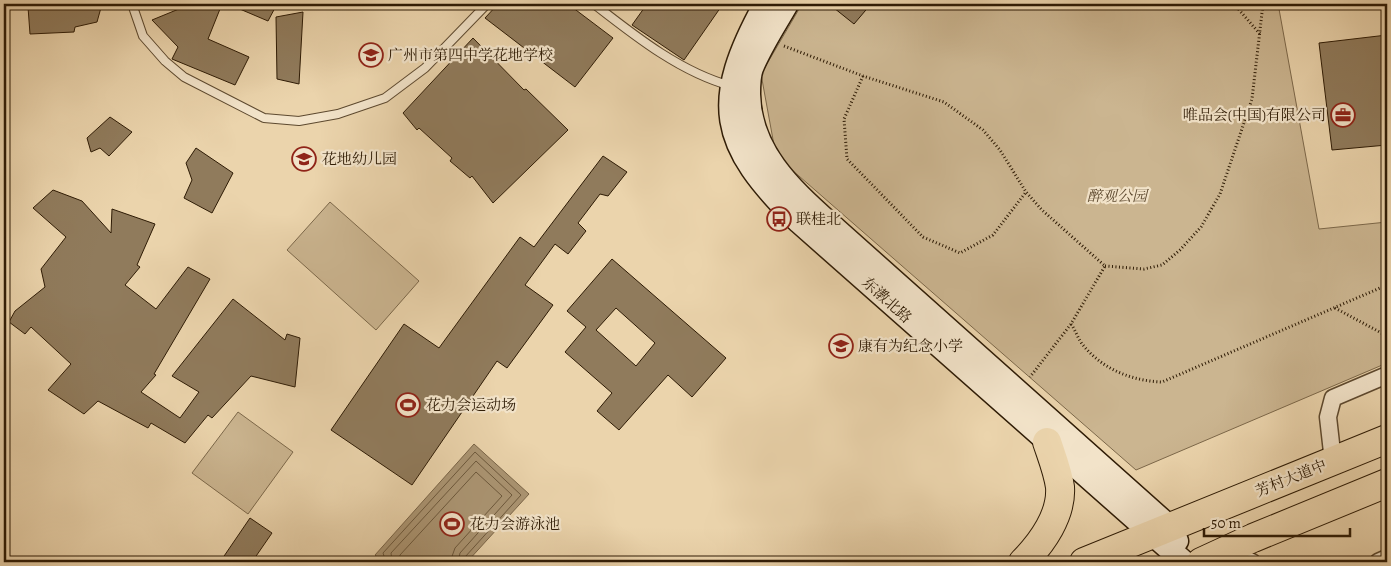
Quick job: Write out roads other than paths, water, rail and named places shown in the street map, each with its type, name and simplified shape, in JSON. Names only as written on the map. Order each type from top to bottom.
[{"type":"highway","name":"芳村大道中","points":[[1084,562],[1387,439]]},
{"type":"highway","points":[[1023,562],[1043,539],[1058,506],[1060,488],[1047,442]]},
{"type":"highway","points":[[1212,557],[1387,483]]},
{"type":"main road","name":"东漖北路","points":[[765,4],[747,37],[731,86],[731,115],[734,136],[756,177],[773,197],[1047,442],[1162,531]]},
{"type":"main road","name":"东漖北路","points":[[786,4],[752,70],[749,103],[756,134],[768,160],[782,177],[829,223],[1018,391],[1162,531],[1185,562]]},
{"type":"street","points":[[1333,461],[1328,417],[1333,398],[1387,375]]},
{"type":"street","points":[[1212,557],[1252,562]]},
{"type":"street","points":[[1378,562],[1387,558]]},
{"type":"lane","points":[[132,4],[143,36],[165,61],[184,77],[264,118],[298,121],[338,114],[385,98],[425,68],[487,4]]},
{"type":"lane","points":[[594,4],[690,71],[709,80],[731,86]]},
{"type":"water","name":"花力会游泳池","points":[[474,444],[529,494],[467,562],[383,562],[375,555]]},
{"type":"place","name":"广州市第四中学花地学校","points":[[371,55]]},
{"type":"place","name":"唯品会(中国)有限公司","points":[[1343,115]]},
{"type":"place","name":"花地幼儿园","points":[[304,159]]},
{"type":"place","name":"联桂北","points":[[779,219]]},
{"type":"place","name":"康有为纪念小学","points":[[841,346]]},
{"type":"place","name":"花力会运动场","points":[[408,405]]},
{"type":"place","name":"花力会游泳池","points":[[452,524]]},
{"type":"park label","name":"醉观公园","points":[[1117,196]]}]
